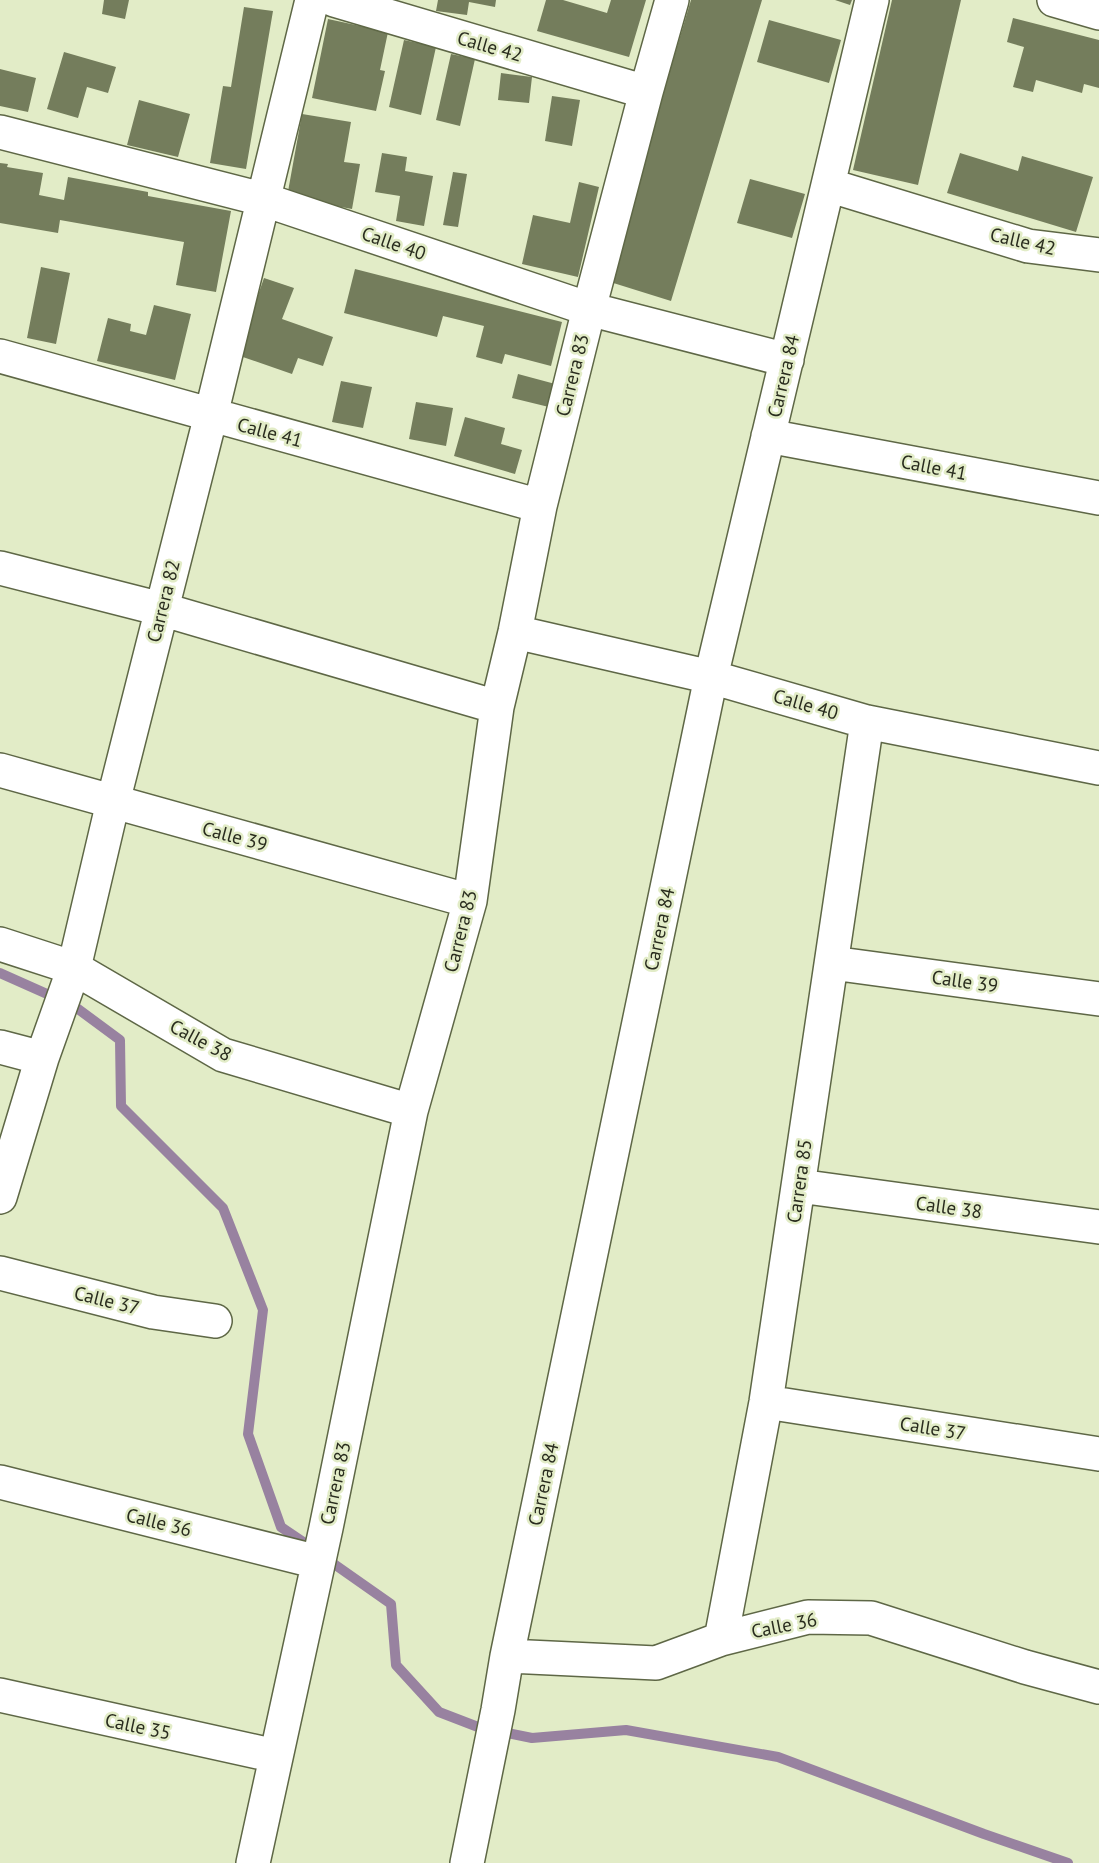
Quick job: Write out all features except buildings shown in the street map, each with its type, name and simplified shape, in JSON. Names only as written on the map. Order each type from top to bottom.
[{"type":"street","name":"Carrera 82","points":[[0,1197],[55,1017],[71,975],[312,0]]},
{"type":"street","name":"Calle 42","points":[[334,0],[646,92]]},
{"type":"street","name":"Carrera 83","points":[[253,1863],[411,1111],[470,901],[497,707],[540,506],[589,309],[672,0]]},
{"type":"street","name":"Carrera 84","points":[[467,1863],[507,1656],[711,677],[872,0]]},
{"type":"street","points":[[1054,0],[1099,13]]},
{"type":"street","name":"Calle 40","points":[[0,132],[262,199],[589,309],[787,360]]},
{"type":"street","name":"Calle 42","points":[[828,185],[1028,246],[1099,255]]},
{"type":"street","name":"Calle 41","points":[[0,356],[540,506]]},
{"type":"street","name":"Calle 41","points":[[768,436],[1099,498]]},
{"type":"street","points":[[0,568],[161,609],[497,707]]},
{"type":"street","name":"Calle 40","points":[[515,632],[711,677],[867,722],[1099,768]]},
{"type":"street","name":"Carrera 85","points":[[721,1639],[766,1402],[867,722]]},
{"type":"street","name":"Calle 39","points":[[0,770],[470,901]]},
{"type":"street","name":"Calle 38","points":[[0,944],[71,975],[223,1055],[411,1111]]},
{"type":"street","name":"Calle 39","points":[[831,963],[1099,999]]},
{"type":"street","points":[[0,1047],[42,1058]]},
{"type":"street","name":"Calle 38","points":[[799,1186],[1099,1227]]},
{"type":"street","name":"Calle 37","points":[[0,1273],[153,1312],[215,1321]]},
{"type":"street","name":"Calle 37","points":[[766,1402],[1099,1454]]},
{"type":"street","name":"Calle 36","points":[[0,1482],[321,1549]]},
{"type":"street","name":"Calle 36","points":[[507,1656],[656,1663],[721,1639],[808,1617],[871,1618],[1025,1667],[1099,1687]]},
{"type":"street","name":"Calle 35","points":[[0,1695],[276,1756]]},
{"type":"waterway","points":[[0,973],[74,1006],[120,1040],[121,1106],[223,1208],[263,1310],[248,1434],[281,1527],[309,1546]]},
{"type":"waterway","points":[[324,1557],[391,1604],[396,1665],[439,1712],[478,1727],[532,1738],[626,1730],[778,1757],[1068,1863]]}]
